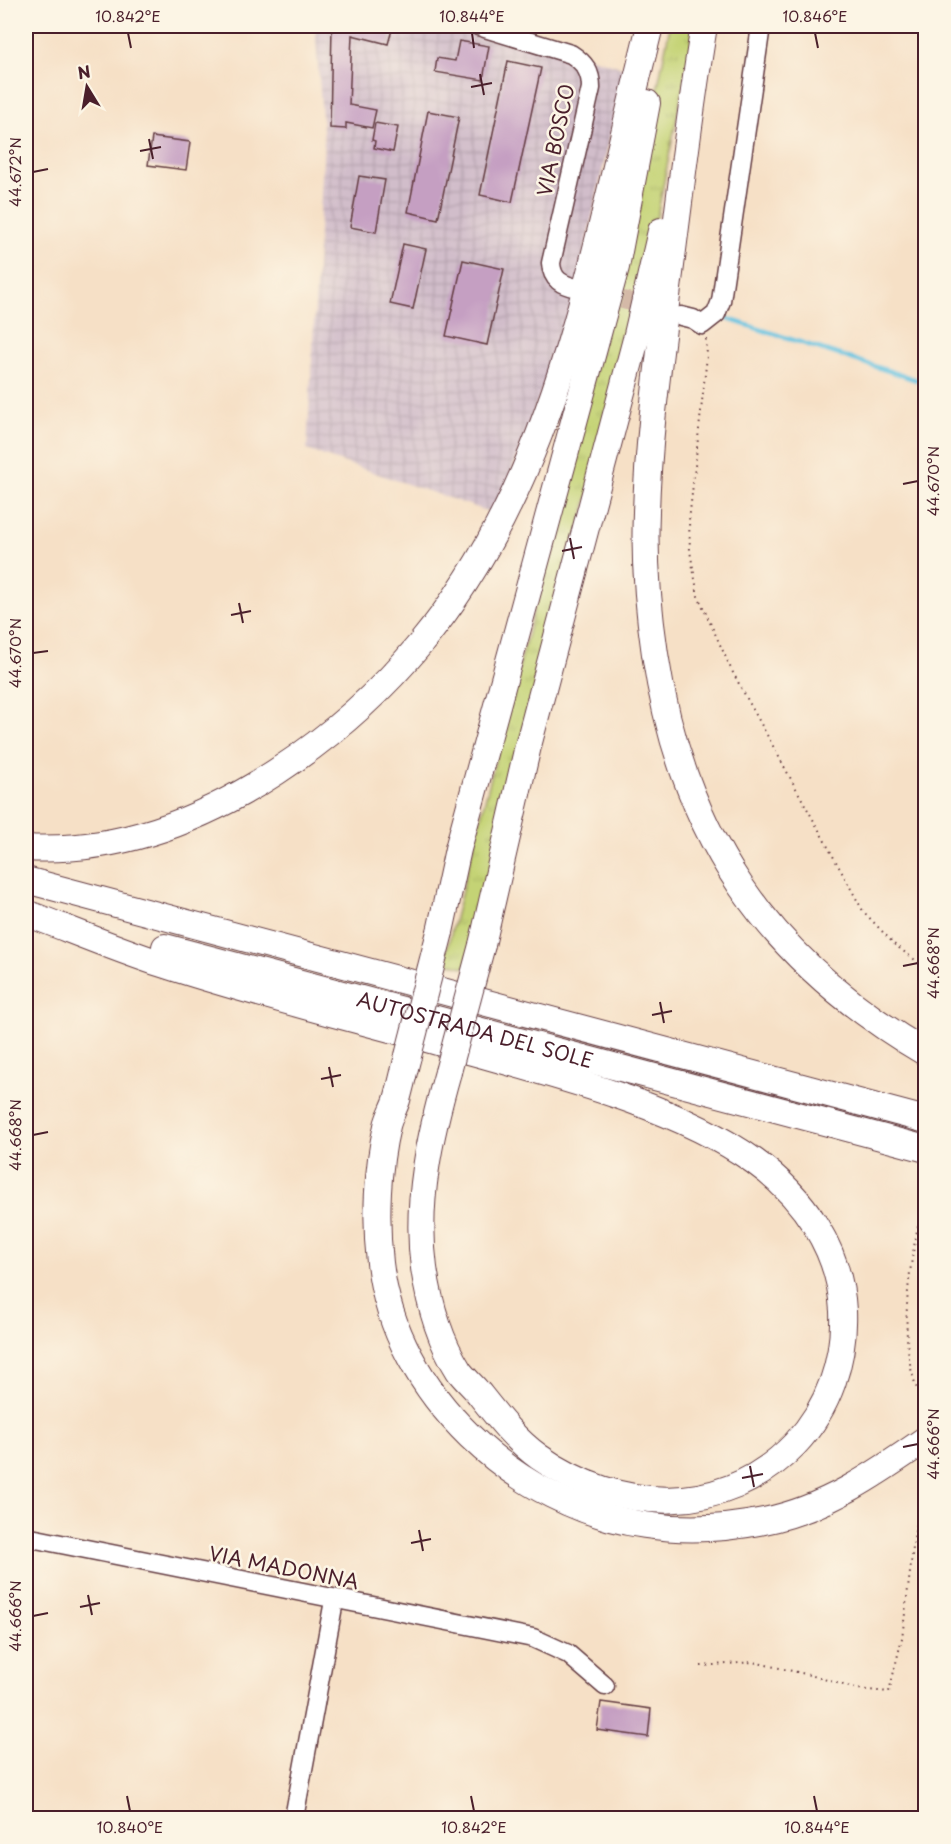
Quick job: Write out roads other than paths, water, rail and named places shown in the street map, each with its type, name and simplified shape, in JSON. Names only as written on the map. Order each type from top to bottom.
[{"type":"highway","points":[[26,848],[69,848],[122,840],[180,823],[234,798],[288,764],[349,718],[409,659],[435,625],[486,551],[507,512],[548,412],[588,279],[650,26]]},
{"type":"highway","points":[[660,26],[616,267],[458,849],[440,932],[408,1056],[387,1124],[382,1154],[378,1243],[384,1286],[403,1340],[418,1372],[455,1420],[505,1466],[554,1496],[615,1519],[644,1525],[704,1529],[765,1521],[817,1504],[866,1480],[926,1439]]},
{"type":"highway","points":[[704,26],[662,337],[646,510],[651,627],[669,729],[685,780],[703,824],[718,854],[752,902],[810,966],[856,1005],[926,1053]]},
{"type":"highway","points":[[26,912],[161,964],[616,1096],[694,1126],[750,1158],[795,1197],[816,1224],[837,1272],[843,1301],[843,1337],[829,1392],[813,1423],[777,1461],[753,1478],[720,1493],[686,1499],[639,1498],[596,1486],[556,1468],[536,1455],[498,1419],[460,1371],[444,1340],[431,1303],[424,1269],[421,1228],[425,1172],[448,1072],[482,945],[528,746],[636,339],[696,73]]},
{"type":"highway","name":"AUTOSTRADA DEL SOLE","points":[[26,880],[926,1120]]},
{"type":"highway","name":"AUTOSTRADA DEL SOLE","points":[[26,912],[926,1149]]},
{"type":"street","name":"VIA BOSCO","points":[[478,26],[571,54],[584,63],[590,74],[589,98],[551,263],[552,273],[558,281],[577,288]]},
{"type":"street","points":[[681,316],[693,319],[702,325],[716,314],[721,301],[761,26]]},
{"type":"street","name":"VIA MADONNA","points":[[26,1537],[533,1638],[568,1654],[605,1686]]},
{"type":"street","points":[[294,1818],[334,1600]]},
{"type":"waterway","points":[[725,318],[926,383]]},
{"type":"tunnel","points":[[596,293],[654,308]]}]
